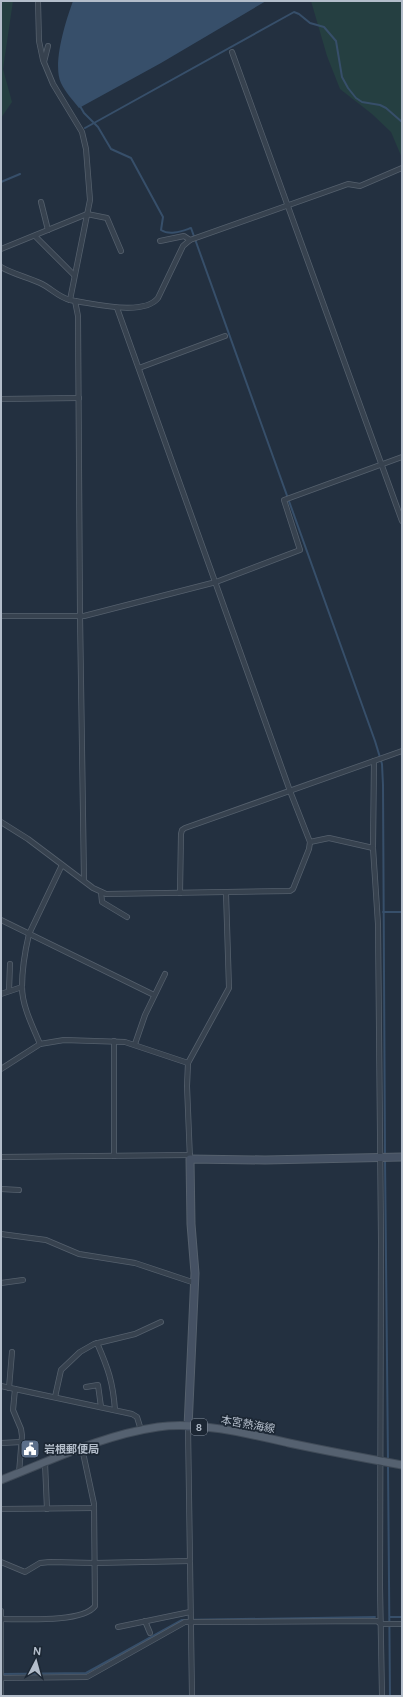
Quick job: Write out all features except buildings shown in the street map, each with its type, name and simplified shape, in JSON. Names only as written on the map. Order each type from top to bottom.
[{"type":"main road","name":"本宮熱海線","points":[[1,1480],[117,1436],[160,1426],[188,1426],[230,1430],[402,1465]]},
{"type":"street","points":[[38,1],[39,41],[44,62],[53,84],[82,132],[90,200],[74,275],[73,300],[78,316],[84,880]]},
{"type":"street","points":[[44,62],[48,46]]},
{"type":"street","points":[[232,52],[402,521]]},
{"type":"street","points":[[1,267],[19,276],[40,283],[58,296],[117,308],[142,307],[155,303],[183,246],[190,240],[348,184],[360,186],[402,168]]},
{"type":"street","points":[[41,202],[48,230]]},
{"type":"street","points":[[1,249],[87,214],[107,218],[122,251]]},
{"type":"street","points":[[34,236],[74,275]]},
{"type":"street","points":[[160,241],[184,236],[190,240]]},
{"type":"street","points":[[1,822],[101,892],[112,894],[290,891],[293,889],[309,849],[310,842],[290,791],[117,308]]},
{"type":"street","points":[[139,368],[225,336]]},
{"type":"street","points":[[1,399],[79,398]]},
{"type":"street","points":[[1,616],[84,616],[216,582],[300,550],[284,500],[402,457]]},
{"type":"street","points":[[180,893],[182,830],[402,750]]},
{"type":"street","points":[[376,760],[373,848],[378,924],[379,1158],[381,1240],[382,1696]]},
{"type":"street","points":[[310,842],[329,838],[373,848]]},
{"type":"street","points":[[40,1044],[25,1003],[22,987],[29,934],[62,865]]},
{"type":"street","points":[[101,892],[102,902],[127,917]]},
{"type":"street","points":[[192,1696],[188,1426],[195,1283],[187,1086],[188,1063],[229,988],[226,893]]},
{"type":"street","points":[[1,920],[154,995]]},
{"type":"street","points":[[9,991],[10,964]]},
{"type":"street","points":[[134,1044],[154,995],[165,974]]},
{"type":"street","points":[[1,994],[22,987]]},
{"type":"street","points":[[1,1069],[40,1044],[64,1040],[114,1041],[134,1044],[188,1063]]},
{"type":"street","points":[[114,1041],[114,1156]]},
{"type":"street","points":[[1,1157],[114,1156],[265,1160],[402,1157]]},
{"type":"street","points":[[1,1189],[19,1190]]},
{"type":"street","points":[[1,1234],[46,1240],[78,1254],[135,1263],[195,1283]]},
{"type":"street","points":[[1,1284],[23,1280]]},
{"type":"street","points":[[55,1397],[61,1370],[80,1352],[98,1343],[135,1334],[161,1322]]},
{"type":"street","points":[[98,1343],[109,1370],[113,1386],[115,1410]]},
{"type":"street","points":[[9,1388],[12,1352]]},
{"type":"street","points":[[86,1387],[98,1385],[101,1407]]},
{"type":"street","points":[[1,1386],[136,1415],[141,1430]]},
{"type":"street","points":[[15,1389],[13,1410],[21,1429],[22,1442],[19,1473]]},
{"type":"street","points":[[1,1443],[22,1442]]},
{"type":"street","points":[[1,1619],[63,1618],[88,1613],[95,1606],[96,1563],[94,1508],[82,1448]]},
{"type":"street","points":[[45,1463],[47,1509]]},
{"type":"street","points":[[1,1509],[94,1508]]},
{"type":"street","points":[[1,1562],[25,1572],[40,1563],[190,1561]]},
{"type":"street","points":[[1,1611],[2,1696]]},
{"type":"street","points":[[1,1678],[87,1677],[182,1624],[190,1618]]},
{"type":"street","points":[[118,1626],[145,1621],[190,1618],[377,1621],[381,1624],[402,1624]]},
{"type":"street","points":[[145,1621],[150,1634]]},
{"type":"green space","points":[[1,1],[13,1],[3,69],[12,102],[1,118]]},
{"type":"green space","points":[[311,1],[402,1],[402,158],[391,132],[372,114],[340,89],[327,56]]},
{"type":"water","points":[[73,1],[266,1],[161,63],[79,108],[61,83],[58,65],[61,42]]},
{"type":"waterway","points":[[85,128],[294,12],[310,23],[324,27],[336,41],[342,77],[356,98],[362,102],[380,105],[386,108],[402,122]]},
{"type":"waterway","points":[[80,106],[84,113],[98,127],[111,149],[131,158],[163,217],[161,230],[172,233],[191,228],[382,764],[385,1155]]},
{"type":"waterway","points":[[1,182],[20,174]]},
{"type":"waterway","points":[[383,912],[402,912]]},
{"type":"waterway","points":[[385,1159],[388,1461]]},
{"type":"waterway","points":[[388,1465],[390,1696]]},
{"type":"waterway","points":[[2,1674],[86,1673],[182,1620],[375,1617]]},
{"type":"waterway","points":[[390,1617],[402,1617]]},
{"type":"place","name":"岩根郵便局","points":[[30,1449]]}]
